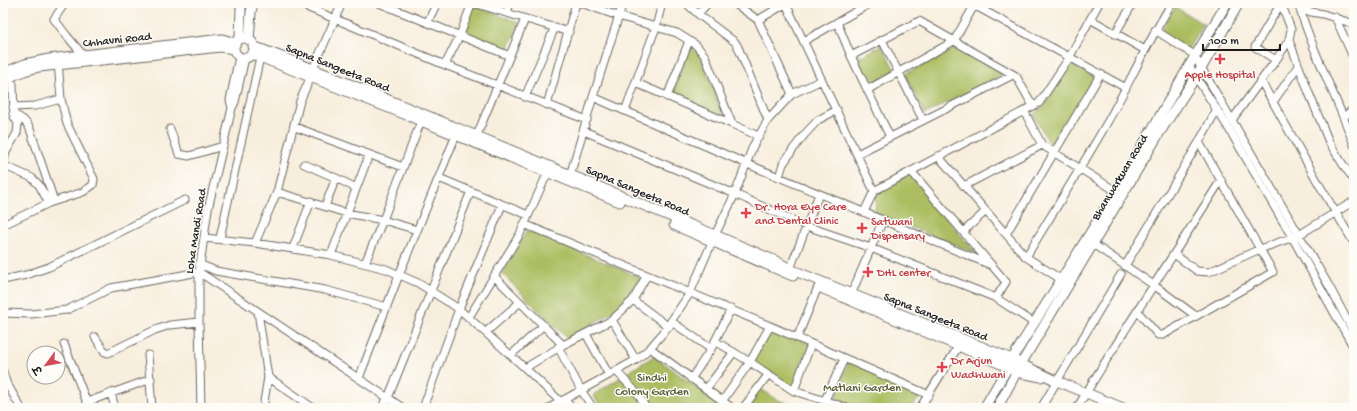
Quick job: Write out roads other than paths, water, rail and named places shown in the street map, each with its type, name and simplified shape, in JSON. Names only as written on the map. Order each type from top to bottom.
[{"type":"main road","points":[[242,3],[241,9],[245,49]]},
{"type":"main road","points":[[245,49],[253,3]]},
{"type":"main road","name":"Bhanwarkuan Road","points":[[984,408],[1034,323],[1116,191],[1227,3]]},
{"type":"main road","name":"Bhanwarkuan Road","points":[[997,408],[1092,244],[1202,67],[1239,3]]},
{"type":"main road","name":"Chhavni Road","points":[[58,61],[83,55],[222,39],[245,49]]},
{"type":"main road","name":"Chhavni Road","points":[[3,80],[25,64],[220,47],[245,49]]},
{"type":"main road","name":"Sapna Sangeeta Road","points":[[245,49],[312,72],[476,135],[668,222],[776,261],[790,269],[958,347],[1010,363]]},
{"type":"main road","name":"Sapna Sangeeta Road","points":[[245,49],[312,72],[421,121],[548,172],[569,178]]},
{"type":"main road","name":"Chhavni Road","points":[[3,73],[17,70]]},
{"type":"main road","name":"Sapna Sangeeta Road","points":[[713,239],[818,287],[850,297],[1010,363]]},
{"type":"main road","points":[[1010,363],[1019,368],[1086,392],[1123,408]]},
{"type":"street","points":[[65,3],[54,19],[83,55]]},
{"type":"street","points":[[297,3],[445,65],[587,120]]},
{"type":"street","points":[[255,243],[277,192],[295,127],[300,101],[342,3]]},
{"type":"street","points":[[379,3],[510,56]]},
{"type":"street","points":[[428,23],[437,3]]},
{"type":"street","points":[[445,65],[460,35],[473,3],[569,32]]},
{"type":"street","points":[[507,13],[510,3]]},
{"type":"street","points":[[547,105],[576,3]]},
{"type":"street","points":[[581,3],[618,16],[677,33],[696,45],[705,56],[732,124]]},
{"type":"street","points":[[569,178],[623,3]]},
{"type":"street","points":[[626,111],[656,27],[662,3]]},
{"type":"street","points":[[686,3],[734,42],[738,47],[768,120]]},
{"type":"street","points":[[698,14],[708,3]]},
{"type":"street","points":[[734,3],[758,20],[792,94]]},
{"type":"street","points":[[758,20],[787,3],[874,191]]},
{"type":"street","points":[[804,41],[871,3]]},
{"type":"street","points":[[864,212],[874,191],[1039,103],[1069,58],[1099,3]]},
{"type":"street","points":[[1115,34],[1133,3]]},
{"type":"street","points":[[1026,257],[1081,168],[1126,88],[1155,30],[1172,3]]},
{"type":"street","points":[[1232,120],[1289,40],[1291,30],[1281,3]]},
{"type":"street","points":[[1276,60],[1255,47],[1281,3]]},
{"type":"street","points":[[867,90],[954,41],[972,4],[1126,88]]},
{"type":"street","points":[[1299,6],[1354,24]]},
{"type":"street","points":[[1299,6],[1303,22],[1344,117],[1354,145]]},
{"type":"street","points":[[1334,17],[1354,59]]},
{"type":"street","points":[[476,135],[525,19]]},
{"type":"street","points":[[1090,19],[1144,50]]},
{"type":"street","points":[[851,56],[919,21],[1016,76],[1033,106]]},
{"type":"street","points":[[837,22],[851,56],[890,137]]},
{"type":"street","points":[[1291,30],[1303,22]]},
{"type":"street","points":[[525,97],[555,27]]},
{"type":"street","points":[[1155,30],[1195,56],[1202,67],[1296,236],[1354,348]]},
{"type":"street","points":[[882,40],[923,120]]},
{"type":"street","points":[[1289,40],[1329,142],[1354,180]]},
{"type":"street","points":[[667,97],[690,41]]},
{"type":"street","points":[[220,238],[245,49]]},
{"type":"street","name":"Loha Mandi Road","points":[[202,408],[198,322],[198,272],[208,209],[232,108],[235,102],[245,49]]},
{"type":"street","points":[[3,225],[52,202],[83,192],[93,185],[94,179],[67,124],[61,99],[58,61]]},
{"type":"street","points":[[1189,66],[1296,236],[1354,333]]},
{"type":"street","points":[[1273,102],[1298,66]]},
{"type":"street","points":[[857,154],[1013,74]]},
{"type":"street","points":[[1006,234],[1100,75]]},
{"type":"street","points":[[549,408],[636,360],[650,348],[671,324],[690,293],[758,136],[768,120],[792,94],[822,80]]},
{"type":"street","points":[[1261,81],[1354,243]]},
{"type":"street","points":[[636,83],[758,136]]},
{"type":"street","points":[[13,84],[13,110],[14,117],[18,124],[17,133],[6,152],[3,165],[32,178],[52,202]]},
{"type":"street","points":[[593,97],[819,194],[991,264]]},
{"type":"street","points":[[13,110],[61,99]]},
{"type":"street","points":[[1344,117],[1354,108]]},
{"type":"street","points":[[1126,266],[1217,109]]},
{"type":"street","points":[[13,110],[27,123],[30,129],[52,202]]},
{"type":"street","points":[[779,177],[783,164],[794,148],[818,120],[837,110]]},
{"type":"street","points":[[1024,111],[1042,145],[1116,191]]},
{"type":"street","points":[[364,263],[383,220],[421,121]]},
{"type":"street","points":[[295,127],[403,167]]},
{"type":"street","points":[[170,129],[176,148],[180,154],[184,156],[189,156],[223,146]]},
{"type":"street","points":[[584,131],[806,226],[870,248],[996,298],[1034,323]]},
{"type":"street","points":[[358,378],[456,135]]},
{"type":"street","points":[[1138,312],[1158,335],[1160,335],[1273,272],[1199,142]]},
{"type":"street","points":[[964,186],[1042,145]]},
{"type":"street","points":[[331,255],[369,155]]},
{"type":"street","points":[[938,156],[1026,257],[1062,280]]},
{"type":"street","points":[[304,164],[356,188]]},
{"type":"street","points":[[911,171],[1006,282],[996,298]]},
{"type":"street","points":[[469,317],[520,234],[548,172]]},
{"type":"street","points":[[325,206],[336,178]]},
{"type":"street","points":[[439,178],[528,215]]},
{"type":"street","points":[[1077,408],[1105,360],[1138,312],[1222,180]]},
{"type":"street","points":[[381,408],[388,398],[471,191]]},
{"type":"street","points":[[277,192],[311,201],[346,213],[383,220],[418,230]]},
{"type":"street","points":[[790,269],[819,194]]},
{"type":"street","points":[[3,280],[26,275],[49,267],[185,200]]},
{"type":"street","points":[[293,248],[311,201]]},
{"type":"street","points":[[1174,254],[1196,271],[1209,272],[1260,249],[1296,236],[1354,201]]},
{"type":"street","points":[[423,408],[459,309],[502,205]]},
{"type":"street","points":[[963,232],[986,211]]},
{"type":"street","points":[[850,297],[883,220]]},
{"type":"street","points":[[524,224],[731,309],[929,395]]},
{"type":"street","points":[[204,238],[220,238],[331,255],[386,269],[418,283],[469,317],[571,408]]},
{"type":"street","points":[[1092,244],[1126,266],[1196,316]]},
{"type":"street","points":[[199,264],[216,271],[326,290],[387,307]]},
{"type":"street","points":[[3,313],[31,314],[67,310],[111,288],[198,272],[403,408]]},
{"type":"street","points":[[1041,408],[1121,274]]},
{"type":"street","points":[[525,368],[560,346],[612,320],[633,300],[647,275]]},
{"type":"street","points":[[494,276],[544,325],[560,346],[581,390],[593,408]]},
{"type":"street","points":[[797,338],[818,287]]},
{"type":"street","points":[[633,300],[711,349]]},
{"type":"street","points":[[486,332],[520,303]]},
{"type":"street","points":[[691,379],[711,349],[731,309]]},
{"type":"street","points":[[258,312],[268,377],[263,408]]},
{"type":"street","points":[[612,320],[636,360]]},
{"type":"street","points":[[95,337],[105,352],[111,353],[155,330],[170,324],[198,322]]},
{"type":"street","points":[[511,355],[544,325]]},
{"type":"street","points":[[723,400],[750,362],[770,326]]},
{"type":"street","points":[[586,334],[609,375]]},
{"type":"street","points":[[715,341],[794,391],[848,408]]},
{"type":"street","points":[[64,344],[88,405],[111,393],[151,379]]},
{"type":"street","points":[[794,391],[811,344]]},
{"type":"street","points":[[920,408],[958,347]]},
{"type":"street","points":[[650,348],[732,408]]},
{"type":"street","points":[[706,389],[734,352]]},
{"type":"street","points":[[148,355],[152,408]]},
{"type":"street","points":[[825,400],[844,359]]},
{"type":"street","points":[[3,372],[5,382],[21,408]]},
{"type":"street","points":[[616,372],[638,394],[646,408]]},
{"type":"street","points":[[743,408],[768,375]]},
{"type":"street","points":[[268,377],[314,408]]},
{"type":"street","points":[[111,393],[115,408]]},
{"type":"place","name":"Apple Hospital","points":[[1220,59]]},
{"type":"place","name":"Dr. Hora Eye Care and Dental Clinic","points":[[746,213]]},
{"type":"place","name":"Satwani Dispensary","points":[[862,228]]},
{"type":"place","name":"DHL center","points":[[868,272]]},
{"type":"place","name":"Dr Arjun Wadhwani","points":[[942,367]]},
{"type":"park label","name":"Sindhi Colony Garden","points":[[652,384]]},
{"type":"park label","name":"Matlani Garden","points":[[862,387]]}]
